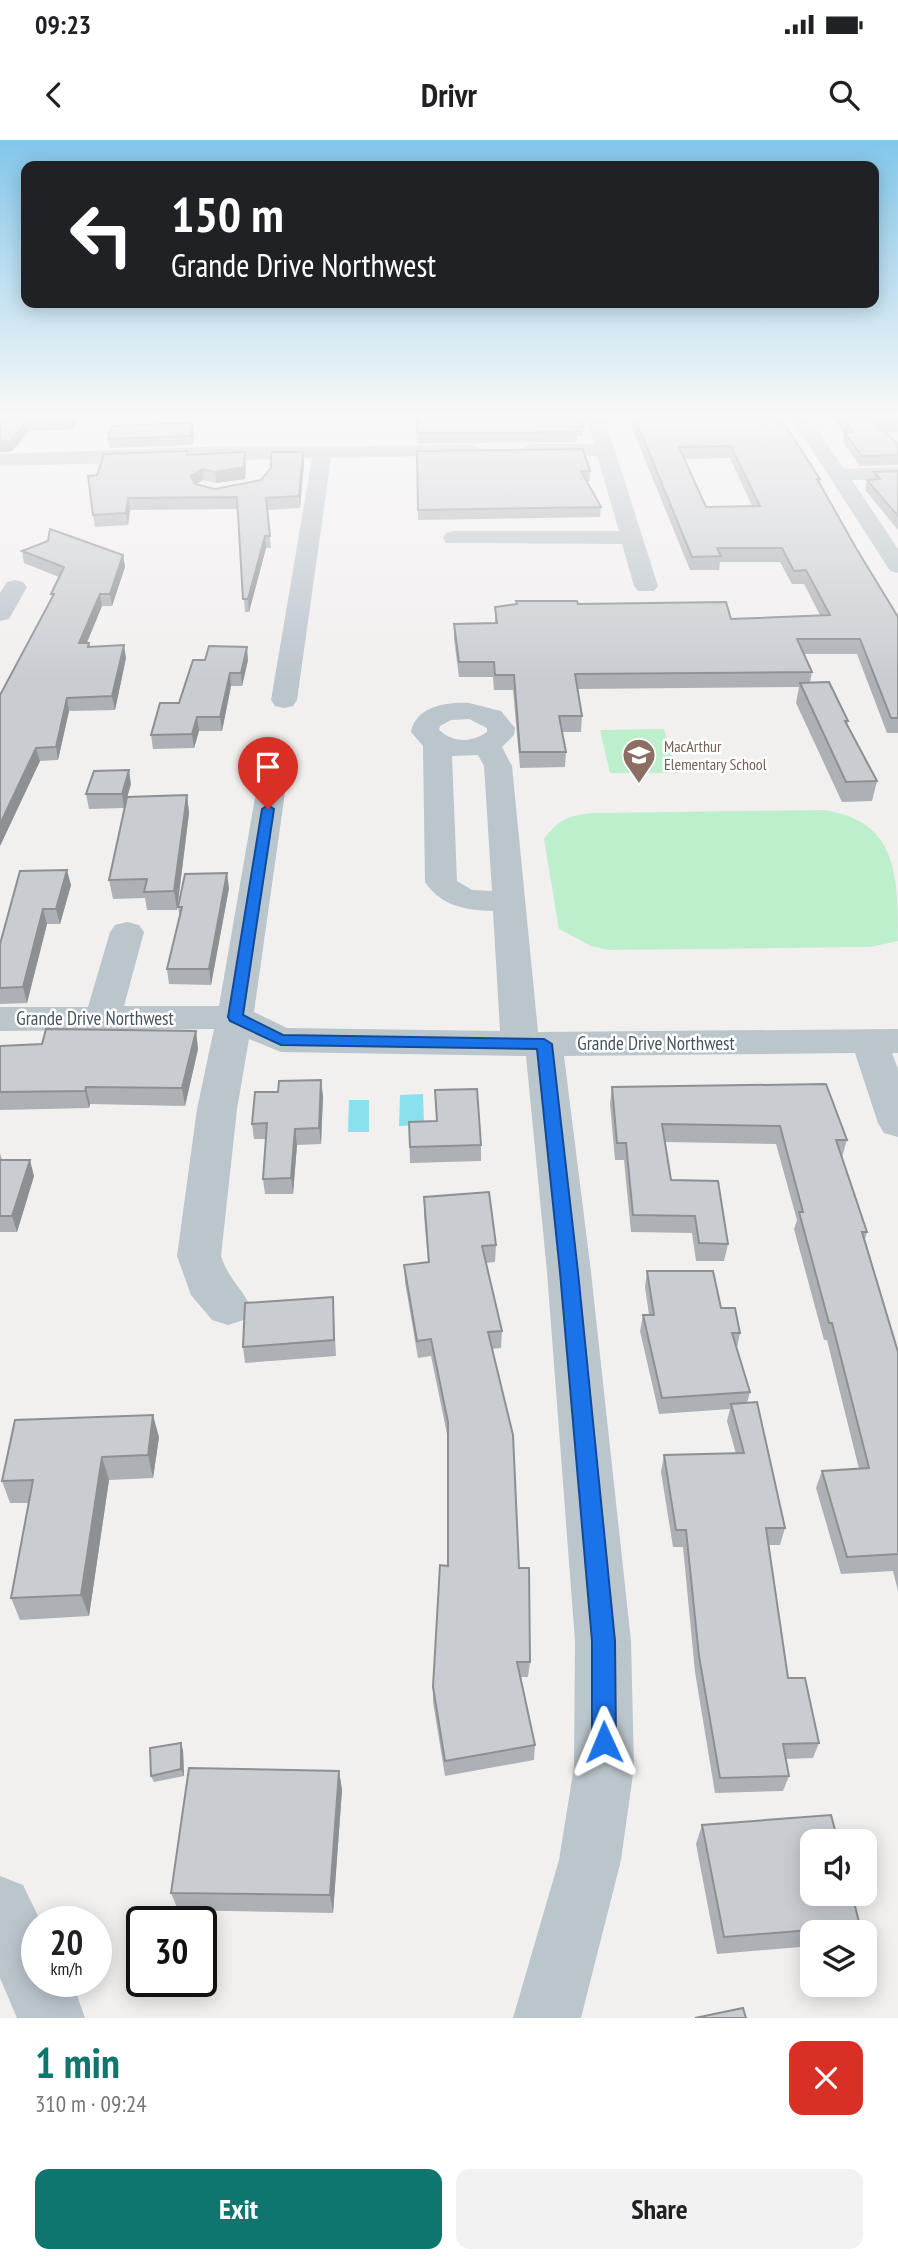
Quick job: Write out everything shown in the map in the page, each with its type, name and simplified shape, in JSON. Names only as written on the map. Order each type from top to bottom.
[{"type":"street","points":[[284,700],[314,504]]},
{"type":"street","points":[[621,504],[646,586]]},
{"type":"street","points":[[857,504],[896,561]]},
{"type":"street","points":[[454,538],[631,537]]},
{"type":"street","points":[[0,614],[15,587]]},
{"type":"street","points":[[509,901],[456,897],[447,892],[441,882],[437,743],[492,755],[509,901],[571,1286],[603,1641],[604,1767],[590,1860],[547,2018]]},
{"type":"street","points":[[228,1307],[207,1283],[199,1256],[217,1109],[235,1017],[276,757]]},
{"type":"street","points":[[103,1018],[127,932]]},
{"type":"street","name":"Grande Drive Northwest","points":[[0,1019],[235,1017],[281,1040],[532,1044],[883,1041]]},
{"type":"street","points":[[883,1041],[898,1123]]},
{"type":"street","points":[[0,1908],[46,2000],[51,2018]]},
{"type":"green space","points":[[664,729],[677,773],[610,773],[600,730]]},
{"type":"green space","points":[[823,810],[848,816],[866,826],[880,839],[889,855],[894,874],[898,941],[870,947],[609,950],[591,946],[559,929],[544,839],[564,820],[592,813]]},
{"type":"water","points":[[423,1094],[424,1125],[399,1126],[400,1095]]},
{"type":"water","points":[[349,1100],[369,1100],[369,1132],[348,1132]]},
{"type":"building","points":[[92,504],[127,504],[126,513],[93,515]]},
{"type":"building","points":[[237,504],[267,504],[270,536],[265,536],[248,599],[243,599]]},
{"type":"building","points":[[418,504],[599,504],[601,507],[418,510]]},
{"type":"building","points":[[670,504],[704,504],[706,507],[831,504],[898,617],[898,718],[891,718],[860,639],[797,639],[812,672],[575,674],[582,716],[559,716],[566,752],[520,752],[514,675],[495,675],[494,662],[459,662],[454,624],[497,623],[495,607],[517,604],[516,601],[577,601],[578,604],[726,602],[731,619],[830,615],[806,570],[794,571],[782,548],[717,548],[721,556],[692,557]]},
{"type":"building","points":[[887,504],[898,504],[898,516]]},
{"type":"building","points":[[50,529],[123,555],[110,594],[100,594],[79,643],[89,643],[88,647],[124,645],[112,696],[67,698],[56,747],[36,748],[0,824],[0,695],[54,594],[51,594],[64,567],[22,551],[48,541]]},
{"type":"building","points":[[209,646],[247,647],[241,673],[230,673],[220,717],[197,717],[192,734],[151,735],[160,703],[179,703],[193,660],[205,660]]},
{"type":"building","points":[[829,682],[848,721],[845,721],[877,781],[846,782],[800,683]]},
{"type":"building","points":[[129,770],[122,794],[86,794],[94,771]]},
{"type":"building","points":[[187,795],[174,891],[144,892],[147,879],[109,880],[127,797]]},
{"type":"building","points":[[67,870],[56,909],[43,909],[23,987],[0,988],[0,944],[20,871]]},
{"type":"building","points":[[227,873],[209,969],[167,969],[182,907],[178,907],[185,874]]},
{"type":"building","points":[[46,1029],[196,1031],[182,1088],[86,1087],[85,1091],[0,1092],[0,1046],[42,1044]]},
{"type":"building","points":[[321,1080],[319,1128],[295,1129],[291,1178],[263,1179],[267,1123],[252,1124],[255,1092],[278,1092],[279,1081]]},
{"type":"building","points":[[826,1084],[847,1140],[836,1140],[867,1232],[862,1232],[898,1352],[898,1554],[847,1557],[822,1471],[869,1468],[832,1323],[829,1323],[799,1212],[803,1212],[780,1126],[662,1124],[671,1180],[718,1181],[728,1244],[699,1243],[695,1216],[633,1215],[626,1143],[617,1143],[612,1087]]},
{"type":"building","points":[[477,1089],[481,1145],[410,1147],[409,1122],[437,1121],[435,1090]]},
{"type":"building","points":[[0,1160],[30,1160],[12,1216],[0,1216]]},
{"type":"building","points":[[489,1192],[496,1245],[482,1246],[502,1331],[488,1332],[513,1435],[519,1568],[529,1568],[530,1662],[517,1662],[535,1745],[445,1761],[433,1687],[440,1565],[448,1566],[448,1422],[431,1339],[417,1341],[404,1265],[429,1262],[424,1197]]},
{"type":"building","points":[[647,1271],[713,1271],[721,1308],[735,1308],[740,1333],[732,1333],[750,1392],[662,1398],[643,1315],[654,1315]]},
{"type":"building","points":[[333,1297],[334,1340],[243,1347],[245,1303]]},
{"type":"building","points":[[757,1402],[785,1528],[766,1528],[788,1678],[805,1678],[819,1743],[783,1744],[789,1776],[720,1778],[699,1656],[686,1530],[676,1530],[664,1455],[744,1453],[731,1404]]},
{"type":"building","points":[[153,1415],[148,1455],[102,1457],[81,1595],[11,1598],[33,1480],[2,1481],[15,1420]]},
{"type":"building","points":[[181,1743],[181,1769],[151,1776],[150,1748]]},
{"type":"building","points":[[189,1768],[339,1771],[330,1895],[171,1893]]},
{"type":"building","points":[[831,1815],[835,1829],[800,1829],[800,1906],[855,1906],[858,1920],[800,1920],[800,1931],[724,1937],[702,1825]]},
{"type":"building","points":[[743,2008],[746,2018],[695,2018]]},
{"type":"place","name":"MacArthur Elementary School","points":[[639,785]]},
{"type":"route","points":[[268,809],[235,1017],[281,1040],[544,1044],[593,1521],[603,1641],[604,1742]]}]
